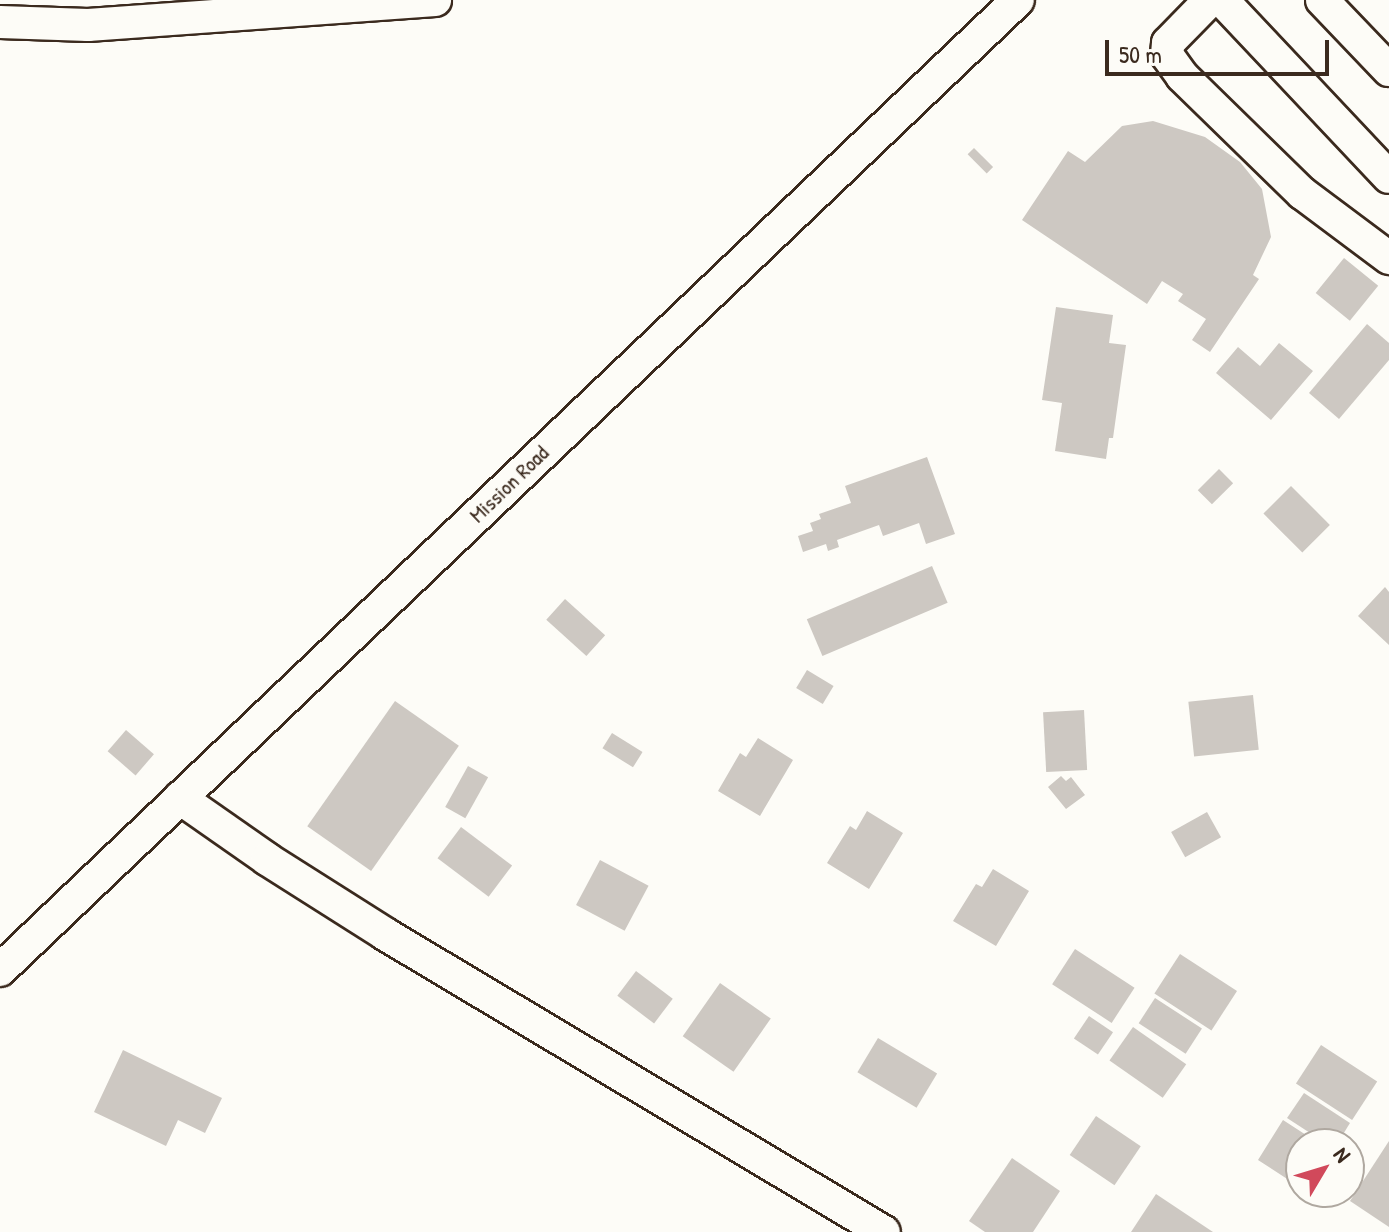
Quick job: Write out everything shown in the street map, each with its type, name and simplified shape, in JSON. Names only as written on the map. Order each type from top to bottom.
[{"type":"street","points":[[0,22],[88,25],[435,0]]},
{"type":"street","points":[[1210,0],[1168,43],[1167,55],[1174,66],[1302,193],[1389,258]]},
{"type":"street","points":[[1222,0],[1389,177]]},
{"type":"street","points":[[1322,0],[1389,70]]},
{"type":"street","name":"Mission Road","points":[[0,970],[1007,3]]},
{"type":"street","points":[[180,798],[267,859],[385,934],[884,1232]]},
{"type":"building","points":[[1153,121],[1205,137],[1240,162],[1262,189],[1271,237],[1253,275],[1259,279],[1210,352],[1192,340],[1206,319],[1178,301],[1183,294],[1162,281],[1147,304],[1022,220],[1068,151],[1085,162],[1122,126]]},
{"type":"building","points":[[974,148],[993,167],[987,173],[968,154]]},
{"type":"building","points":[[1344,258],[1378,286],[1350,321],[1316,293]]},
{"type":"building","points":[[1056,307],[1113,315],[1109,343],[1126,345],[1113,438],[1109,438],[1106,459],[1055,451],[1062,403],[1042,400]]},
{"type":"building","points":[[1367,324],[1389,343],[1389,360],[1339,419],[1309,393]]},
{"type":"building","points":[[1279,343],[1313,371],[1271,420],[1216,373],[1238,347],[1260,366]]},
{"type":"building","points":[[927,457],[955,534],[926,544],[919,523],[883,536],[879,525],[837,540],[839,547],[828,551],[826,544],[803,552],[798,536],[813,531],[810,523],[821,519],[819,514],[851,503],[845,486]]},
{"type":"building","points":[[1219,469],[1233,483],[1212,504],[1198,490]]},
{"type":"building","points":[[1291,486],[1330,525],[1302,552],[1263,514]]},
{"type":"building","points":[[932,566],[948,603],[822,656],[807,619]]},
{"type":"building","points":[[1385,587],[1389,592],[1389,645],[1358,616]]},
{"type":"building","points":[[565,599],[605,635],[586,656],[546,620]]},
{"type":"building","points":[[807,670],[834,686],[823,704],[796,688]]},
{"type":"building","points":[[1253,695],[1259,750],[1194,756],[1188,702]]},
{"type":"building","points":[[395,701],[459,746],[371,871],[307,826]]},
{"type":"building","points":[[1084,710],[1087,770],[1046,772],[1043,712]]},
{"type":"building","points":[[126,730],[154,754],[136,775],[108,751]]},
{"type":"building","points":[[612,733],[643,752],[633,767],[602,748]]},
{"type":"building","points":[[758,738],[793,760],[760,816],[718,791],[740,753],[746,757]]},
{"type":"building","points":[[468,766],[488,777],[465,818],[445,807]]},
{"type":"building","points":[[1061,776],[1066,781],[1071,777],[1085,795],[1066,809],[1048,787]]},
{"type":"building","points":[[867,811],[903,833],[869,889],[827,863],[850,826],[856,830]]},
{"type":"building","points":[[1207,812],[1221,837],[1185,857],[1171,832]]},
{"type":"building","points":[[461,827],[512,866],[489,897],[438,858]]},
{"type":"building","points":[[600,860],[649,886],[625,931],[576,905]]},
{"type":"building","points":[[993,869],[1029,891],[996,946],[953,921],[976,884],[982,887]]},
{"type":"building","points":[[1075,949],[1135,988],[1112,1023],[1052,984]]},
{"type":"building","points":[[1180,954],[1237,991],[1211,1030],[1154,993]]},
{"type":"building","points":[[636,971],[673,999],[654,1023],[617,996]]},
{"type":"building","points":[[720,983],[771,1019],[734,1072],[683,1036]]},
{"type":"building","points":[[1155,998],[1202,1028],[1186,1054],[1139,1023]]},
{"type":"building","points":[[1089,1016],[1113,1032],[1098,1055],[1074,1038]]},
{"type":"building","points":[[1133,1027],[1186,1064],[1163,1098],[1109,1061]]},
{"type":"building","points":[[878,1038],[937,1074],[917,1108],[857,1072]]},
{"type":"building","points":[[1321,1045],[1377,1081],[1352,1120],[1296,1084]]},
{"type":"building","points":[[123,1050],[222,1098],[205,1133],[178,1120],[166,1146],[94,1112]]},
{"type":"building","points":[[1304,1093],[1350,1123],[1347,1128],[1302,1128],[1287,1118]]},
{"type":"building","points":[[1096,1116],[1141,1146],[1114,1185],[1070,1155]]},
{"type":"building","points":[[1283,1120],[1295,1128],[1285,1128],[1285,1178],[1258,1160]]},
{"type":"building","points":[[1389,1141],[1389,1227],[1360,1208],[1365,1208],[1365,1178]]},
{"type":"building","points":[[1012,1158],[1060,1191],[1033,1232],[985,1232],[969,1221]]},
{"type":"building","points":[[1156,1194],[1213,1232],[1131,1232]]}]
